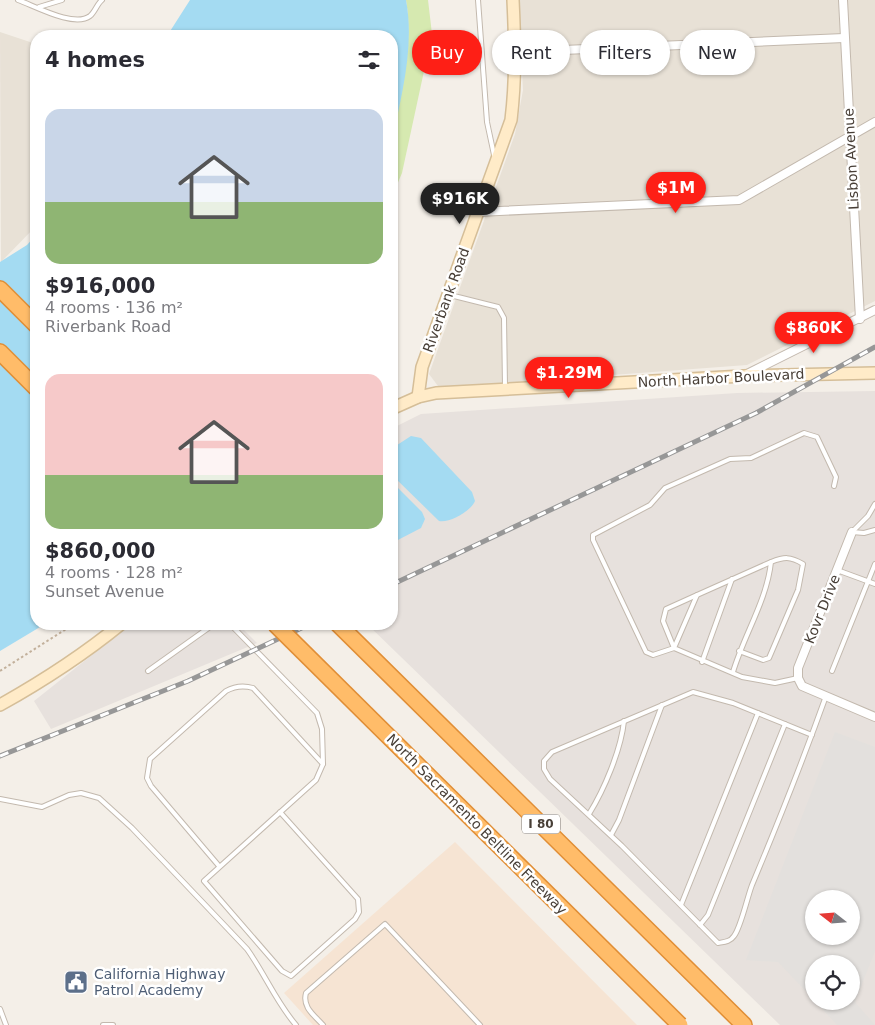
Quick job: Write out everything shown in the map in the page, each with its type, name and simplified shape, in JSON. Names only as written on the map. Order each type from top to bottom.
[{"type":"highway","points":[[0,289],[30,319]]},
{"type":"highway","points":[[0,352],[30,382]]},
{"type":"highway","name":"North Sacramento Beltline Freeway","points":[[281,630],[680,1025]]},
{"type":"highway","name":"I 80","points":[[344,630],[744,1025]]},
{"type":"main road","name":"Riverbank Road","points":[[513,0],[515,30]]},
{"type":"main road","name":"Riverbank Road","points":[[418,397],[422,367],[511,120],[515,75]]},
{"type":"main road","name":"North Harbor Boulevard","points":[[398,406],[418,397],[436,393],[743,376],[875,373]]},
{"type":"main road","points":[[0,705],[86,652],[114,630]]},
{"type":"street","name":"Lisbon Avenue","points":[[843,0],[860,319]]},
{"type":"street","points":[[570,50],[844,38]]},
{"type":"street","points":[[478,212],[738,200],[875,122]]},
{"type":"street","points":[[743,376],[875,310]]},
{"type":"street","name":"Kovr Drive","points":[[798,678],[798,668],[852,532]]},
{"type":"street","points":[[798,678],[802,686],[875,717]]},
{"type":"lane","points":[[18,0],[68,19],[83,19],[91,15],[102,0]]},
{"type":"lane","points":[[39,8],[62,0]]},
{"type":"lane","points":[[478,0],[487,122],[496,162]]},
{"type":"lane","points":[[448,295],[498,307],[500,310],[504,318],[505,389]]},
{"type":"lane","points":[[674,648],[653,654],[646,652],[593,540],[593,536],[650,505],[665,488],[730,459],[751,458],[804,433],[817,437],[836,477],[834,486]]},
{"type":"lane","points":[[852,532],[868,516],[875,504]]},
{"type":"lane","points":[[852,532],[864,533],[875,530]]},
{"type":"lane","points":[[739,651],[763,660],[769,658],[798,590],[802,564],[794,558],[784,557],[771,562],[666,609],[663,621],[674,648],[702,662],[733,672],[742,677],[775,683],[798,678]]},
{"type":"lane","points":[[733,672],[739,651],[769,579],[771,562]]},
{"type":"lane","points":[[832,671],[875,564]]},
{"type":"lane","points":[[837,570],[875,584]]},
{"type":"lane","points":[[702,662],[732,578]]},
{"type":"lane","points":[[674,648],[697,595]]},
{"type":"lane","points":[[148,671],[206,630]]},
{"type":"lane","points":[[236,630],[317,713],[322,729],[322,764],[316,780],[219,866],[204,881],[282,970],[291,976],[299,972],[355,919],[359,912],[358,899],[280,812]]},
{"type":"lane","points":[[219,866],[151,786],[147,778],[150,759],[226,691],[233,687],[246,686],[253,688],[322,764]]},
{"type":"lane","points":[[812,735],[758,713],[693,692],[552,752],[544,761],[544,769],[550,779],[610,835],[718,943],[726,942],[734,936],[812,735],[826,696]]},
{"type":"lane","points":[[610,835],[619,820],[662,704]]},
{"type":"lane","points":[[681,905],[758,713]]},
{"type":"lane","points":[[588,814],[597,802],[622,737],[624,721]]},
{"type":"lane","points":[[700,925],[708,915],[785,724]]},
{"type":"lane","points":[[0,799],[42,807],[69,795],[81,793],[92,795],[106,803],[241,942],[259,966],[274,995],[296,1025]]},
{"type":"lane","points":[[322,1025],[306,1006],[304,1001],[306,993],[385,924],[480,1025]]},
{"type":"lane","points":[[0,1009],[6,1025]]},
{"type":"lane","points":[[103,1025],[113,1025]]},
{"type":"path","points":[[0,671],[65,630]]},
{"type":"shaded area","points":[[518,0],[875,0],[875,301],[747,365],[450,387],[438,386],[429,374],[515,134],[523,90],[522,75],[570,75],[570,30],[520,30]]},
{"type":"shaded area","points":[[0,32],[30,42],[30,232],[1,262]]},
{"type":"shaded area","points":[[875,391],[875,1025],[780,1025],[373,630],[398,630],[398,426],[421,414],[737,393]]},
{"type":"shaded area","points":[[123,630],[244,630],[257,643],[51,729],[34,701]]},
{"type":"shaded area","points":[[835,732],[875,747],[875,951],[860,989],[860,955],[805,955],[805,990],[778,962],[746,960]]},
{"type":"shaded area","points":[[455,842],[637,1025],[313,1025],[284,993]]},
{"type":"shaded area","points":[[860,1008],[875,1025],[837,1025],[823,1010],[860,1010]]},
{"type":"green space","points":[[406,0],[428,0],[432,30],[412,30],[412,75],[423,75],[402,173],[398,182],[398,103],[407,56]]},
{"type":"water","points":[[190,0],[406,0],[409,36],[408,54],[398,114],[398,30],[171,30]]},
{"type":"water","points":[[30,242],[30,630],[35,630],[0,651],[0,262]]},
{"type":"water","points":[[411,436],[421,438],[472,492],[475,501],[473,505],[454,518],[439,521],[398,481],[398,444]]},
{"type":"water","points":[[398,488],[422,512],[425,519],[421,528],[398,540]]},
{"type":"railway","points":[[398,582],[756,413],[875,347]]},
{"type":"railway","points":[[0,756],[188,681],[297,630]]},
{"type":"place","name":"California Highway Patrol Academy","points":[[76,982]]}]
